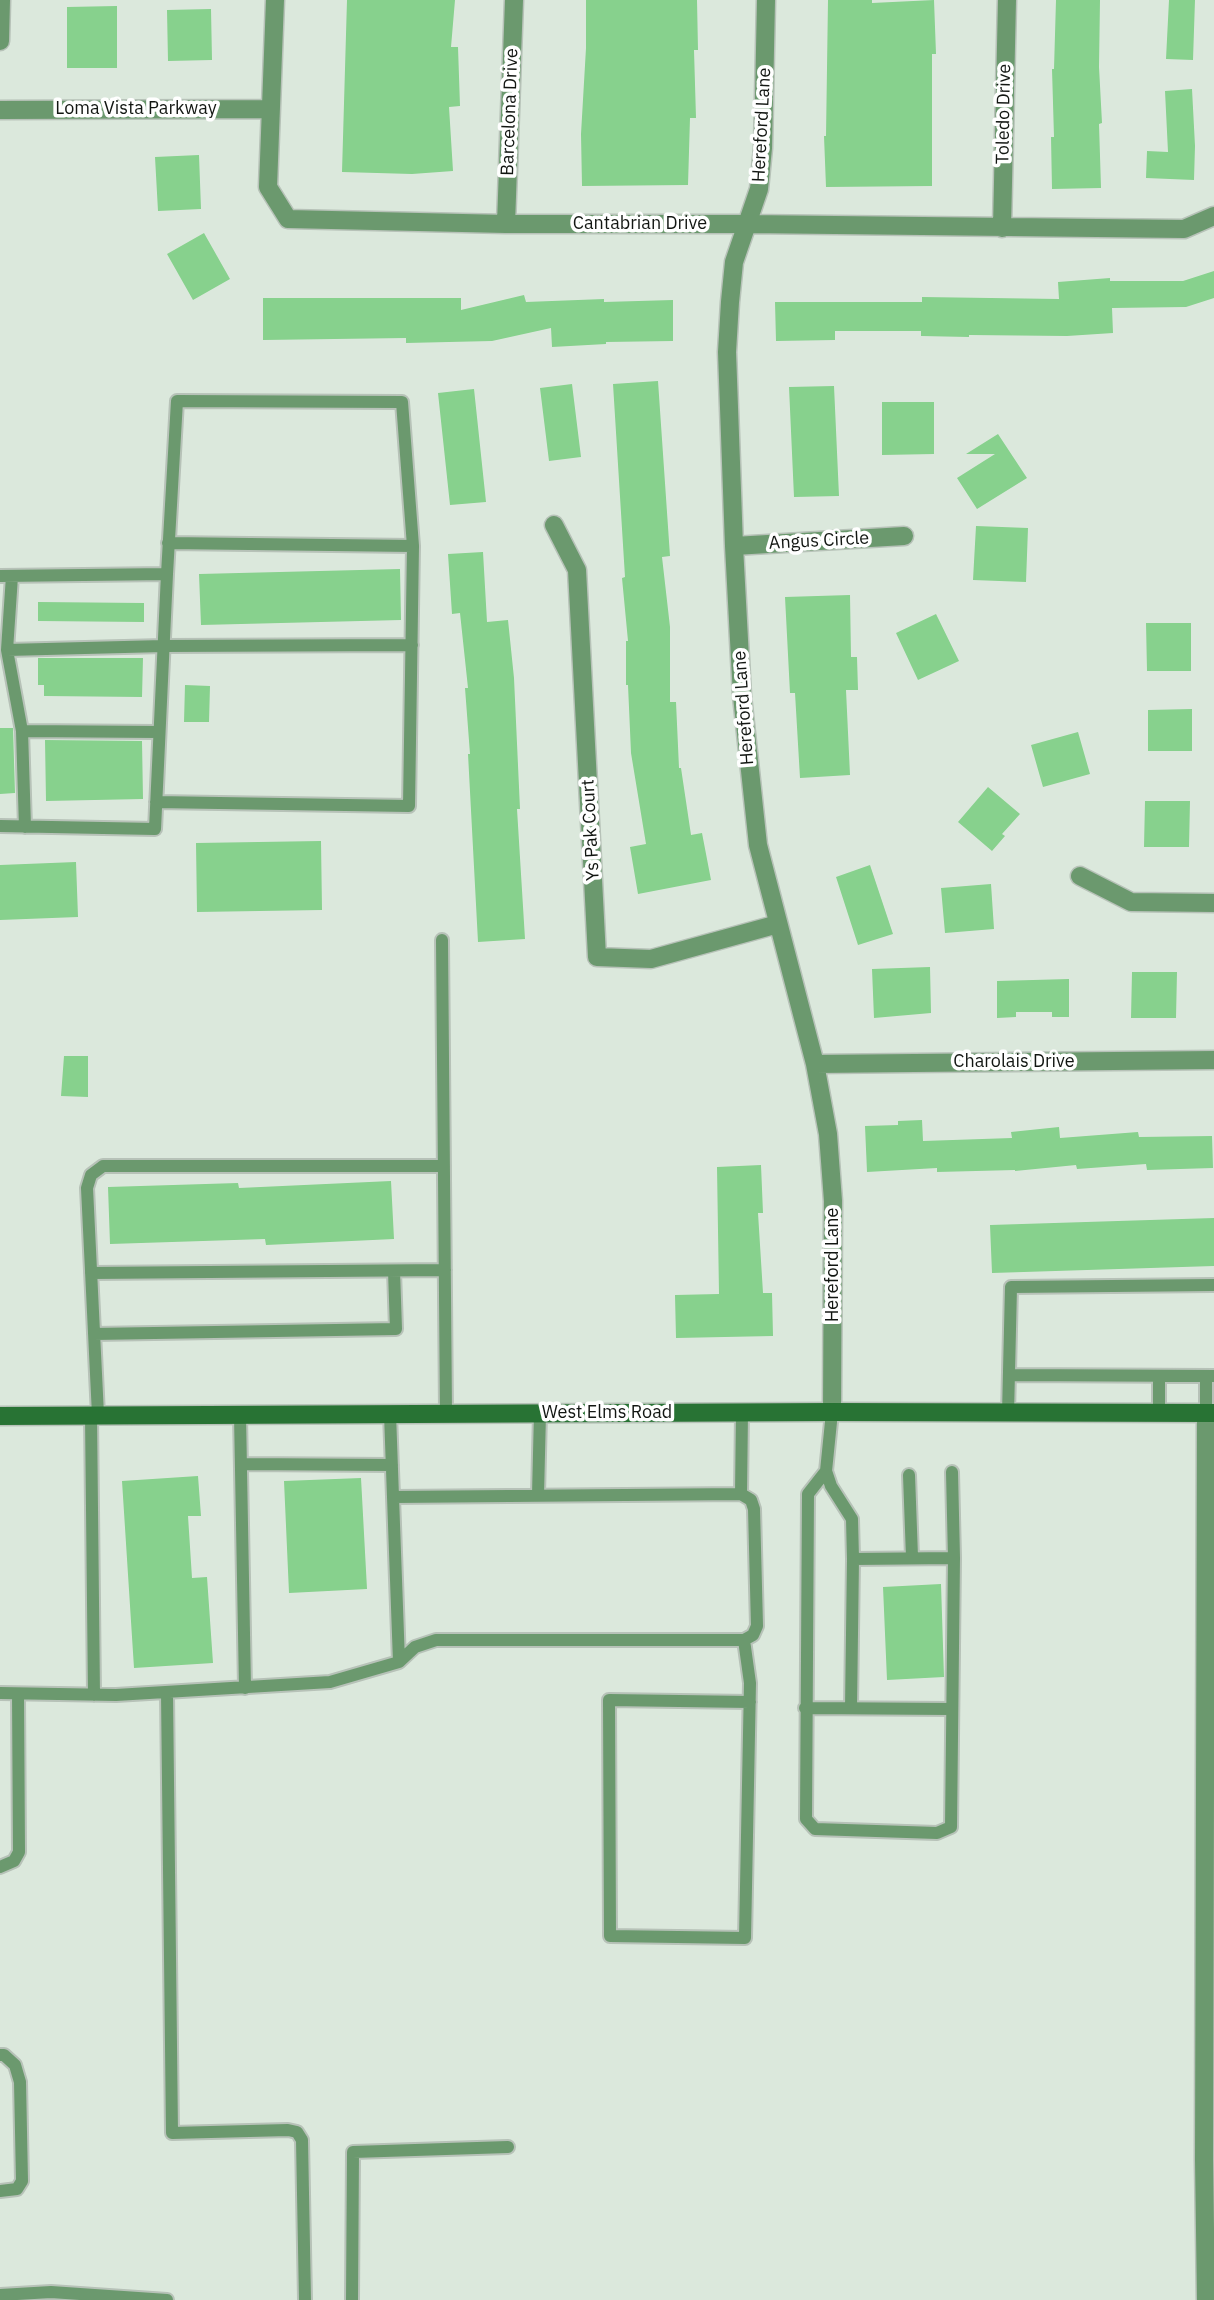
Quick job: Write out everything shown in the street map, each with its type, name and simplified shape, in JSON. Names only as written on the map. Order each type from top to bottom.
[{"type":"main road","name":"West Elms Road","points":[[0,1416],[741,1412],[1210,1413]]},
{"type":"street","points":[[0,41],[1,0]]},
{"type":"street","name":"Cantabrian Drive","points":[[275,0],[268,187],[288,219],[506,224],[1184,229],[1214,216]]},
{"type":"street","name":"Barcelona Drive","points":[[506,224],[513,0]]},
{"type":"street","name":"Hereford Lane","points":[[766,0],[763,148],[759,189],[734,262],[727,352],[734,546],[742,696],[758,845],[815,1064],[828,1134],[833,1201],[832,1412]]},
{"type":"street","name":"Toledo Drive","points":[[1002,228],[1007,0]]},
{"type":"street","name":"Loma Vista Parkway","points":[[0,110],[271,109]]},
{"type":"street","name":"Ys Pak Court","points":[[554,524],[577,570],[597,957],[651,959],[778,924]]},
{"type":"street","name":"Angus Circle","points":[[734,546],[904,536]]},
{"type":"street","points":[[1080,876],[1131,902],[1214,903]]},
{"type":"street","name":"Charolais Drive","points":[[815,1064],[1214,1060]]},
{"type":"street","points":[[1206,2300],[1209,2216],[1210,1413]]},
{"type":"lane","points":[[0,826],[155,829],[156,802],[159,732],[163,646],[167,574],[168,543],[177,401],[402,402],[414,546],[409,807],[156,802]]},
{"type":"lane","points":[[168,543],[414,546]]},
{"type":"lane","points":[[25,827],[22,731],[7,650],[6,576],[167,574]]},
{"type":"lane","points":[[7,650],[412,645]]},
{"type":"lane","points":[[22,731],[159,732]]},
{"type":"lane","points":[[442,940],[446,1413]]},
{"type":"lane","points":[[94,1695],[94,1334],[87,1188],[91,1175],[103,1166],[444,1166]]},
{"type":"lane","points":[[91,1273],[445,1270]]},
{"type":"lane","points":[[94,1334],[396,1329],[394,1271]]},
{"type":"lane","points":[[1008,1413],[1012,1287],[1214,1285]]},
{"type":"lane","points":[[1009,1375],[1210,1376],[1210,1413]]},
{"type":"lane","points":[[1159,1376],[1160,1413]]},
{"type":"lane","points":[[741,1412],[741,1494]]},
{"type":"lane","points":[[832,1412],[826,1471],[831,1486],[852,1519],[851,1708]]},
{"type":"lane","points":[[538,1495],[540,1413]]},
{"type":"lane","points":[[390,1414],[399,1662]]},
{"type":"lane","points":[[240,1415],[245,1688]]},
{"type":"lane","points":[[240,1464],[392,1465]]},
{"type":"lane","points":[[826,1471],[808,1494],[806,1819],[815,1829],[937,1833],[951,1827],[954,1558],[952,1472]]},
{"type":"lane","points":[[909,1475],[912,1558]]},
{"type":"lane","points":[[0,1693],[167,1693],[330,1682],[399,1662],[415,1647],[436,1640],[744,1640],[753,1635],[757,1626],[754,1510],[751,1500],[741,1494],[393,1497]]},
{"type":"lane","points":[[853,1559],[954,1558]]},
{"type":"lane","points":[[744,1640],[750,1684],[750,1702],[745,1938],[610,1936],[610,1700],[750,1702]]},
{"type":"lane","points":[[167,1693],[172,2133],[298,2132],[302,2140],[305,2300]]},
{"type":"lane","points":[[0,1867],[14,1861],[19,1852],[18,1695]]},
{"type":"lane","points":[[805,1708],[952,1709]]},
{"type":"lane","points":[[0,2055],[4,2055],[15,2065],[20,2082],[22,2181],[17,2189],[0,2192]]},
{"type":"lane","points":[[352,2300],[353,2152],[508,2147]]},
{"type":"lane","points":[[0,2295],[51,2292],[167,2300]]},
{"type":"building","points":[[347,0],[455,0],[451,47],[458,47],[460,106],[449,107],[453,171],[412,174],[342,172]]},
{"type":"building","points":[[586,0],[697,0],[698,50],[694,50],[696,118],[690,118],[688,185],[582,186],[581,134]]},
{"type":"building","points":[[828,0],[872,0],[872,3],[934,0],[936,54],[932,54],[932,186],[826,187],[824,136]]},
{"type":"building","points":[[1056,0],[1100,0],[1101,188],[1052,189],[1052,69]]},
{"type":"building","points":[[1169,0],[1195,0],[1193,60],[1166,59]]},
{"type":"building","points":[[117,6],[117,68],[67,68],[67,7]]},
{"type":"building","points":[[211,9],[212,60],[168,61],[167,10]]},
{"type":"building","points":[[1192,89],[1194,180],[1146,178],[1147,151],[1168,152],[1165,91]]},
{"type":"building","points":[[199,155],[201,209],[158,211],[155,157]]},
{"type":"building","points":[[204,233],[230,279],[193,300],[167,254]]},
{"type":"building","points":[[1214,271],[1214,298],[1186,307],[1112,308],[1113,333],[969,337],[921,336],[921,331],[835,331],[835,340],[776,341],[775,302],[922,302],[922,297],[1059,299],[1058,282],[1110,278],[1110,281],[1183,281]]},
{"type":"building","points":[[524,295],[526,302],[673,300],[673,341],[606,342],[552,347],[551,328],[492,341],[406,343],[406,338],[263,340],[263,298],[461,298],[461,310]]},
{"type":"building","points":[[658,381],[670,556],[662,557],[670,627],[670,702],[676,702],[679,768],[691,835],[702,833],[711,880],[638,894],[630,847],[646,844],[631,753],[626,685],[628,641],[622,578],[625,577],[613,384]]},
{"type":"building","points":[[572,384],[581,457],[549,461],[540,388]]},
{"type":"building","points":[[834,386],[839,496],[794,497],[789,387]]},
{"type":"building","points":[[474,389],[486,502],[450,505],[438,393]]},
{"type":"building","points":[[882,402],[934,402],[934,454],[882,455]]},
{"type":"building","points":[[998,434],[1027,478],[977,509],[957,478],[995,454],[966,454]]},
{"type":"building","points":[[976,526],[1028,528],[1026,582],[973,580]]},
{"type":"building","points":[[483,552],[487,622],[508,620],[514,678],[520,809],[517,809],[525,939],[478,942],[465,688],[468,688],[460,613],[452,614],[448,554]]},
{"type":"building","points":[[400,569],[401,620],[201,625],[199,574]]},
{"type":"building","points":[[850,595],[851,657],[857,657],[858,690],[846,690],[850,775],[800,778],[795,693],[790,693],[785,597]]},
{"type":"building","points":[[38,602],[144,603],[144,622],[38,621]]},
{"type":"building","points":[[936,614],[959,661],[918,680],[896,633]]},
{"type":"building","points":[[1146,623],[1191,623],[1191,671],[1147,671]]},
{"type":"building","points":[[38,658],[143,658],[142,697],[44,696],[44,685],[38,685]]},
{"type":"building","points":[[185,685],[210,686],[209,722],[184,722]]},
{"type":"building","points":[[1192,709],[1192,751],[1148,751],[1148,710]]},
{"type":"building","points":[[0,728],[13,728],[15,793],[0,794]]},
{"type":"building","points":[[1078,732],[1090,774],[1043,787],[1031,745]]},
{"type":"building","points":[[45,740],[142,741],[143,799],[46,801]]},
{"type":"building","points":[[988,787],[1020,814],[1002,834],[1005,836],[992,851],[958,822]]},
{"type":"building","points":[[1145,801],[1190,801],[1189,847],[1144,847]]},
{"type":"building","points":[[321,841],[322,910],[197,912],[196,843]]},
{"type":"building","points":[[76,862],[78,917],[0,920],[0,865]]},
{"type":"building","points":[[870,865],[893,934],[858,945],[836,877]]},
{"type":"building","points":[[991,884],[994,929],[945,933],[941,888]]},
{"type":"building","points":[[930,967],[931,1013],[874,1018],[872,969]]},
{"type":"building","points":[[1132,972],[1177,972],[1176,1018],[1131,1018]]},
{"type":"building","points":[[1069,979],[1069,1017],[1052,1017],[1052,1012],[1016,1012],[1016,1017],[997,1018],[997,981]]},
{"type":"building","points":[[64,1056],[88,1056],[88,1097],[61,1096]]},
{"type":"building","points":[[922,1120],[923,1141],[1012,1138],[1011,1132],[1059,1127],[1060,1138],[1138,1132],[1139,1137],[1212,1136],[1213,1168],[1147,1170],[1146,1164],[1077,1169],[1076,1165],[1015,1171],[937,1172],[937,1168],[867,1172],[865,1126],[898,1125],[898,1121]]},
{"type":"building","points":[[761,1165],[763,1213],[758,1213],[763,1293],[772,1293],[773,1336],[676,1338],[675,1295],[719,1294],[717,1167]]},
{"type":"building","points":[[391,1181],[394,1239],[266,1245],[265,1239],[110,1244],[108,1187],[238,1183],[239,1188]]},
{"type":"building","points":[[1214,1218],[1214,1266],[992,1273],[990,1225]]},
{"type":"building","points":[[198,1476],[201,1516],[188,1516],[192,1578],[207,1577],[213,1663],[134,1668],[122,1481]]},
{"type":"building","points":[[361,1478],[367,1589],[289,1593],[284,1481]]},
{"type":"building","points":[[941,1584],[944,1677],[887,1680],[883,1587]]}]
